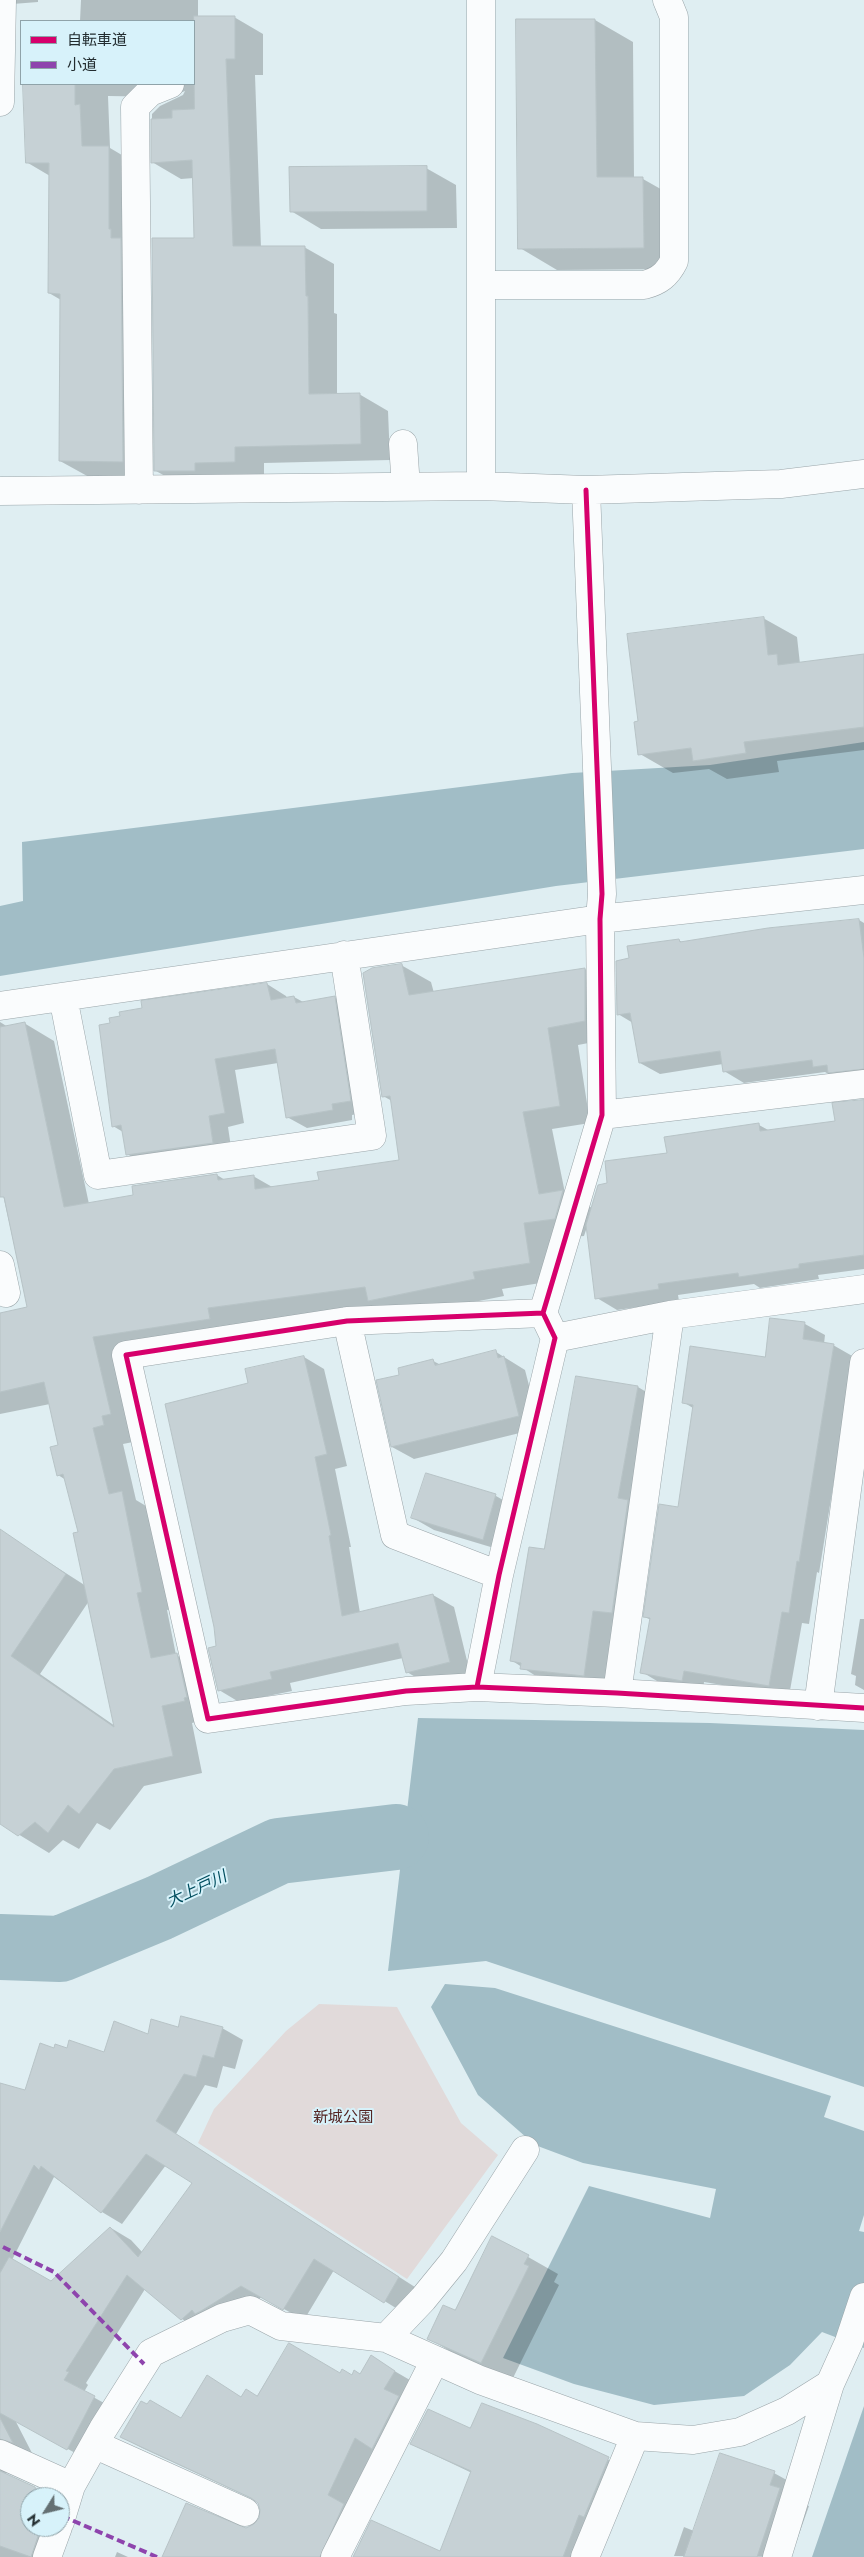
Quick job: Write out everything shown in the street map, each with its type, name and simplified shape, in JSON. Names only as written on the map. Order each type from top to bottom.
[{"type":"street","points":[[0,102],[2,0]]},
{"type":"street","points":[[481,0],[481,486]]},
{"type":"street","points":[[480,286],[644,285],[658,281],[670,270],[674,261],[674,17],[667,0]]},
{"type":"street","points":[[139,490],[136,107],[150,92],[168,85]]},
{"type":"street","points":[[403,444],[406,487]]},
{"type":"street","points":[[0,491],[481,486],[586,490],[781,484],[864,474]]},
{"type":"street","points":[[477,1687],[499,1575],[555,1338],[542,1313],[602,1115],[601,907],[586,490]]},
{"type":"street","points":[[0,1006],[344,955],[601,907],[864,890]]},
{"type":"street","points":[[63,997],[98,1175],[372,1136],[344,955]]},
{"type":"street","points":[[602,1115],[864,1084]]},
{"type":"street","points":[[0,1265],[6,1293]]},
{"type":"street","points":[[555,1338],[670,1315],[864,1289]]},
{"type":"street","points":[[542,1313],[347,1321],[126,1355],[208,1719],[406,1691],[477,1687],[617,1693],[864,1708]]},
{"type":"street","points":[[617,1693],[670,1315]]},
{"type":"street","points":[[347,1321],[395,1535],[499,1575]]},
{"type":"street","points":[[818,1706],[864,1363]]},
{"type":"street","points":[[386,2338],[424,2299],[454,2261],[525,2150]]},
{"type":"street","points":[[777,2557],[830,2384],[849,2342],[864,2297]]},
{"type":"street","points":[[70,2489],[151,2353],[222,2318],[250,2310],[281,2326],[386,2338],[480,2380],[635,2436],[693,2440],[740,2432],[788,2411],[830,2384]]},
{"type":"street","points":[[335,2557],[435,2360]]},
{"type":"street","points":[[585,2557],[635,2436]]},
{"type":"street","points":[[96,2445],[244,2512]]},
{"type":"street","points":[[0,2454],[71,2486]]},
{"type":"street","points":[[47,2557],[54,2537]]},
{"type":"green space","name":"新城公園","points":[[319,2004],[397,2007],[461,2123],[498,2155],[407,2279],[198,2143],[214,2109],[286,2031]]},
{"type":"water","points":[[864,742],[864,849],[556,886],[0,976],[0,906],[23,901],[22,842],[572,773],[710,765]]},
{"type":"water","points":[[418,1718],[710,1723],[864,1730],[864,2087],[486,1961],[388,1971]]},
{"type":"water","points":[[445,1984],[495,1988],[831,2096],[824,2117],[864,2131],[864,2215],[859,2231],[864,2232],[864,2348],[822,2332],[790,2365],[744,2396],[654,2405],[574,2384],[503,2358],[589,2186],[710,2218],[716,2189],[583,2163],[535,2145],[478,2095],[431,2007]]},
{"type":"water","points":[[864,2406],[864,2557],[812,2557]]},
{"type":"building","points":[[194,16],[235,16],[235,59],[226,59],[233,246],[305,246],[306,296],[308,296],[309,394],[360,393],[361,444],[235,447],[235,462],[195,463],[195,471],[154,471],[152,238],[194,238],[192,160],[151,163],[151,119],[172,118],[172,110],[194,109]]},
{"type":"building","points":[[516,19],[595,19],[597,177],[643,177],[644,248],[518,249]]},
{"type":"building","points":[[23,85],[75,85],[75,105],[80,104],[82,146],[109,146],[109,229],[111,229],[111,238],[121,238],[123,462],[59,461],[60,294],[48,293],[49,163],[26,163]]},
{"type":"building","points":[[427,166],[427,211],[290,212],[289,167]]},
{"type":"building","points":[[764,617],[768,655],[777,654],[778,665],[864,654],[864,727],[744,742],[746,753],[693,761],[691,748],[638,755],[634,722],[638,721],[627,634]]},
{"type":"building","points":[[859,919],[864,958],[864,1069],[828,1073],[827,1065],[813,1067],[812,1060],[723,1072],[720,1051],[639,1063],[630,1013],[617,1015],[616,961],[629,958],[627,946],[679,939],[680,942],[768,928]]},
{"type":"building","points":[[402,964],[409,995],[585,968],[585,1021],[548,1028],[560,1106],[523,1112],[539,1194],[563,1190],[555,1219],[524,1223],[530,1263],[473,1272],[475,1279],[368,1301],[365,1287],[208,1308],[210,1319],[93,1337],[111,1414],[102,1416],[104,1425],[93,1428],[109,1494],[122,1491],[142,1592],[137,1593],[151,1658],[177,1653],[187,1697],[184,1698],[185,1701],[162,1706],[173,1756],[114,1769],[79,1814],[68,1805],[48,1833],[35,1822],[18,1836],[0,1824],[0,1529],[66,1574],[11,1656],[114,1727],[73,1533],[78,1532],[63,1474],[57,1476],[50,1447],[58,1445],[44,1382],[0,1392],[0,1313],[27,1307],[4,1197],[0,1197],[0,1027],[25,1022],[64,1207],[133,1195],[132,1186],[217,1174],[218,1180],[254,1175],[255,1189],[319,1180],[317,1172],[399,1160],[390,1096],[382,1097],[363,973],[372,968]]},
{"type":"building","points":[[267,983],[271,1000],[294,996],[296,1003],[335,996],[351,1101],[332,1104],[333,1110],[286,1118],[275,1049],[215,1059],[225,1113],[209,1116],[213,1143],[126,1155],[121,1125],[112,1127],[99,1025],[110,1023],[109,1018],[120,1016],[119,1012],[142,1008],[141,1001]]},
{"type":"building","points":[[864,1100],[864,1255],[799,1264],[799,1268],[739,1277],[738,1273],[658,1284],[659,1289],[595,1299],[586,1225],[598,1185],[607,1183],[605,1161],[667,1153],[664,1137],[759,1123],[760,1131],[835,1121],[832,1103]]},
{"type":"building","points":[[770,1318],[805,1322],[803,1339],[834,1344],[799,1562],[797,1561],[789,1613],[782,1612],[769,1686],[684,1671],[682,1681],[640,1673],[650,1618],[643,1617],[659,1504],[678,1507],[693,1405],[682,1403],[690,1346],[765,1357]]},
{"type":"building","points":[[496,1350],[498,1358],[504,1356],[519,1416],[391,1447],[376,1380],[399,1375],[398,1368],[433,1359],[435,1365]]},
{"type":"building","points":[[304,1356],[327,1454],[315,1457],[331,1535],[329,1536],[342,1616],[433,1594],[450,1662],[406,1673],[398,1643],[270,1672],[272,1679],[218,1691],[208,1648],[216,1646],[214,1627],[165,1404],[248,1383],[245,1369]]},
{"type":"building","points":[[576,1376],[638,1386],[618,1498],[628,1500],[612,1613],[593,1611],[584,1676],[520,1669],[521,1663],[510,1661],[529,1547],[544,1549]]},
{"type":"building","points":[[426,1473],[496,1494],[483,1540],[411,1518]]},
{"type":"building","points":[[181,2016],[223,2027],[214,2058],[203,2055],[196,2077],[184,2074],[156,2121],[399,2277],[384,2303],[314,2259],[283,2310],[241,2286],[195,2314],[192,2310],[181,2320],[127,2275],[66,2371],[69,2372],[64,2380],[95,2396],[67,2450],[0,2413],[0,2273],[9,2257],[51,2281],[110,2227],[138,2257],[192,2183],[146,2154],[101,2213],[41,2166],[39,2170],[34,2165],[0,2232],[0,2083],[25,2090],[40,2043],[54,2048],[55,2044],[67,2048],[69,2040],[104,2052],[114,2021],[148,2034],[151,2019],[178,2027]]},
{"type":"building","points":[[492,2236],[529,2255],[524,2264],[529,2266],[481,2363],[427,2339],[443,2305],[455,2310]]},
{"type":"building","points":[[289,2343],[340,2373],[342,2369],[352,2375],[354,2370],[360,2374],[371,2355],[395,2371],[384,2389],[399,2396],[372,2449],[355,2438],[328,2495],[344,2504],[320,2557],[162,2557],[186,2503],[246,2528],[254,2524],[259,2518],[260,2510],[258,2503],[251,2498],[120,2437],[141,2401],[147,2404],[150,2400],[181,2418],[207,2375],[241,2397],[246,2389],[257,2396]]},
{"type":"building","points":[[482,2403],[537,2424],[609,2457],[584,2517],[579,2515],[563,2557],[353,2557],[371,2520],[440,2551],[471,2471],[410,2444],[428,2409],[470,2428]]},
{"type":"building","points":[[0,2418],[13,2443],[0,2439]]},
{"type":"building","points":[[720,2453],[775,2471],[770,2485],[780,2488],[757,2557],[684,2557]]},
{"type":"building","points":[[0,2471],[35,2487],[20,2487],[20,2537],[38,2537],[31,2557],[0,2546]]},
{"type":"waterway","name":"大上戸川","points":[[0,1947],[60,1949],[159,1908],[279,1851],[396,1837]]},
{"type":"marked path","points":[[3,2247],[54,2272],[144,2364]]},
{"type":"marked path","points":[[70,2519],[157,2557]]},
{"type":"cycle path","points":[[477,1687],[499,1575],[555,1338],[543,1313],[602,1115],[600,919],[602,894],[586,490]]},
{"type":"cycle path","points":[[543,1313],[347,1321],[126,1355],[208,1719],[406,1691],[477,1687],[617,1693],[864,1708]]}]
